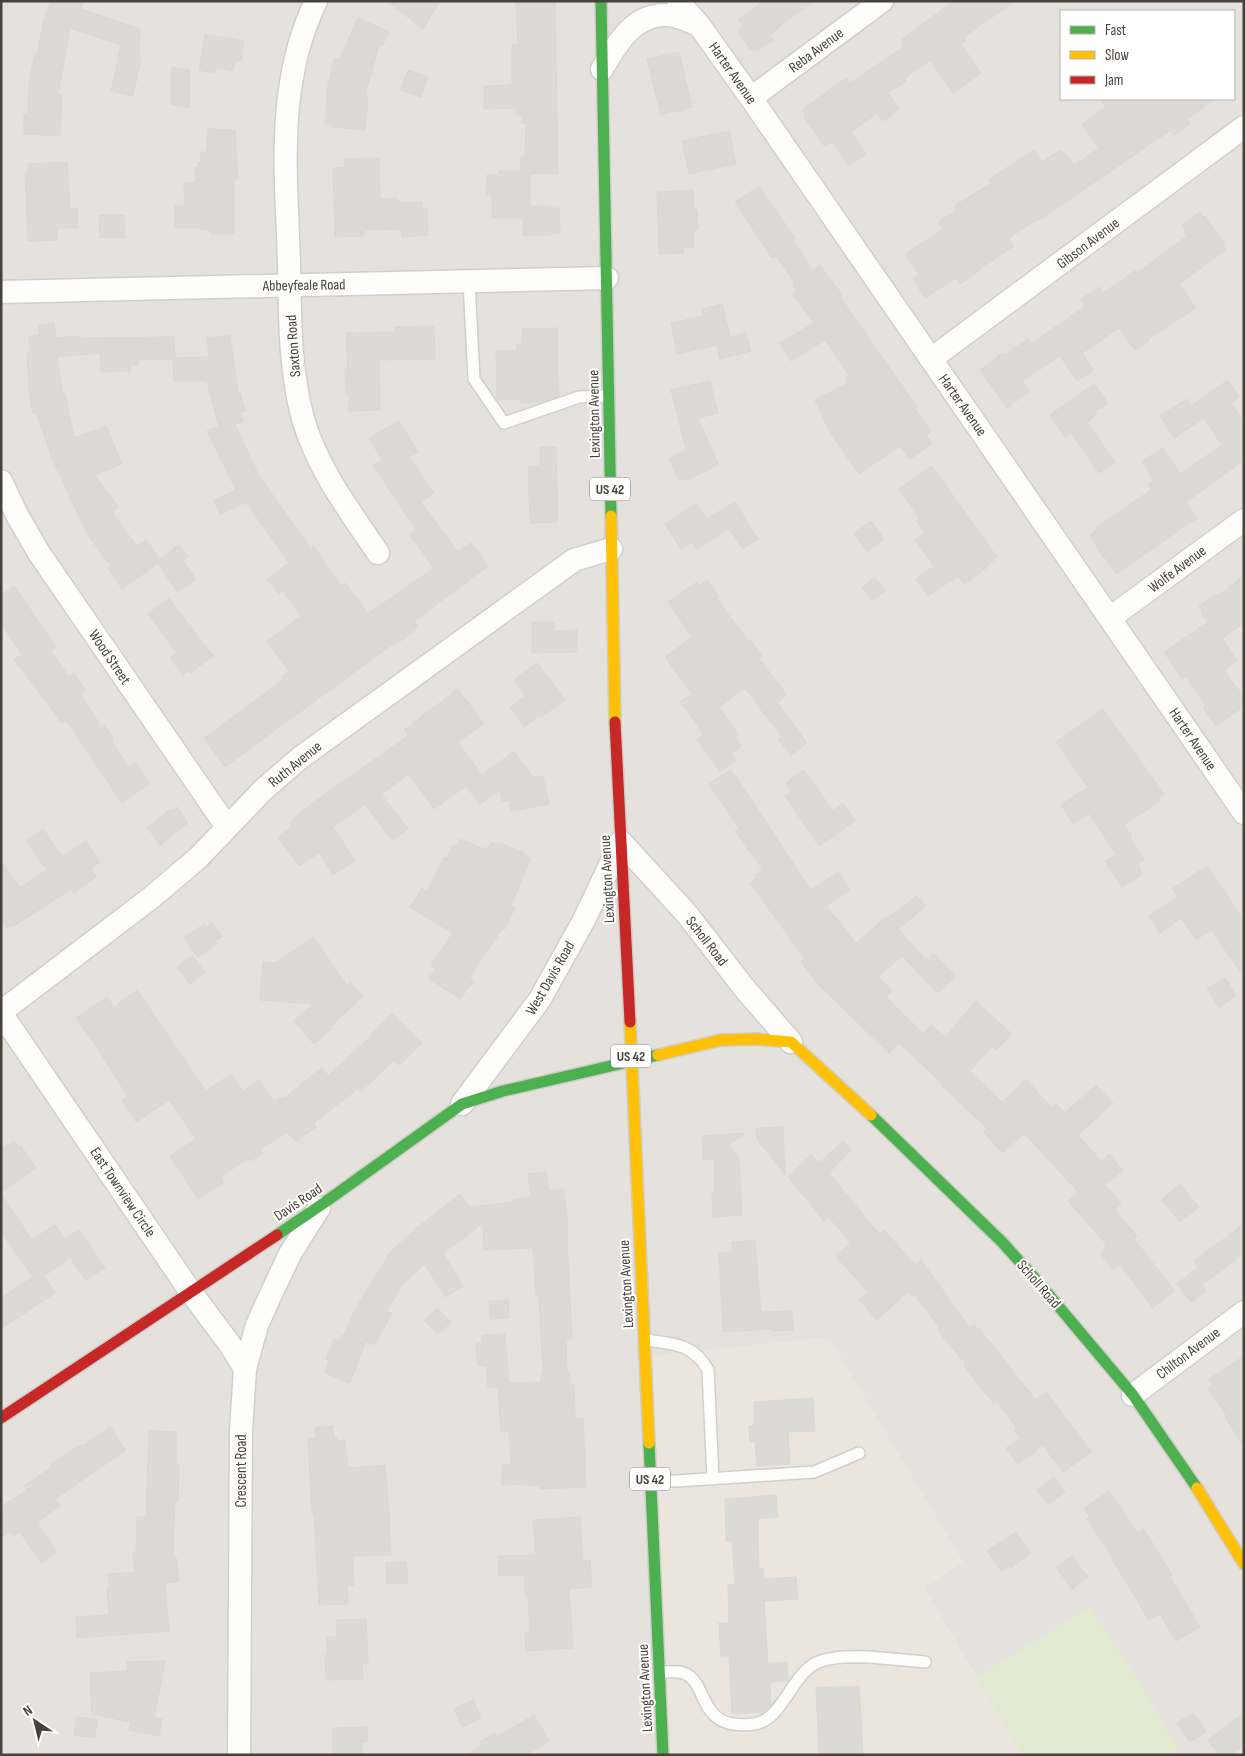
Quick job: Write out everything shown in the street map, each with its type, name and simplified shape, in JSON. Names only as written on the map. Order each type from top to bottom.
[{"type":"main road","name":"Lexington Avenue","points":[[601,1],[615,739],[632,1060],[663,1755]]},
{"type":"main road","points":[[632,1060],[721,1040],[747,1038],[790,1042]]},
{"type":"main road","name":"Scholl Road","points":[[790,1042],[900,1142],[1002,1242],[1038,1282],[1133,1395],[1208,1504],[1244,1564]]},
{"type":"main road","name":"Davis Road","points":[[1,1418],[321,1205],[462,1104],[503,1091],[632,1060]]},
{"type":"street","name":"Saxton Road","points":[[316,1],[308,17],[298,52],[290,84],[285,124],[290,348],[297,392],[304,420],[328,479],[378,554]]},
{"type":"street","name":"Harter Avenue","points":[[678,1],[699,25],[751,98],[1244,813]]},
{"type":"street","name":"Reba Avenue","points":[[751,98],[882,1]]},
{"type":"street","points":[[602,69],[621,38],[643,19],[666,14],[699,25]]},
{"type":"street","name":"Gibson Avenue","points":[[932,359],[1244,126]]},
{"type":"street","name":"Abbeyfeale Road","points":[[1,292],[607,278]]},
{"type":"street","name":"Wood Street","points":[[1,481],[39,553],[227,827]]},
{"type":"street","name":"Wolfe Avenue","points":[[1110,618],[1244,520]]},
{"type":"street","name":"Ruth Avenue","points":[[1,1013],[152,897],[198,858],[263,790],[300,758],[553,574],[574,560],[611,549]]},
{"type":"street","name":"Scholl Road","points":[[621,842],[686,913],[745,989],[790,1042]]},
{"type":"street","name":"West Davis Road","points":[[462,1104],[540,999],[584,920],[621,842]]},
{"type":"street","name":"East Townview Circle","points":[[1,1013],[245,1369]]},
{"type":"street","name":"Crescent Road","points":[[239,1755],[241,1430],[245,1369],[257,1325],[272,1292],[290,1254],[321,1205]]},
{"type":"street","name":"Chilton Avenue","points":[[1133,1395],[1244,1312]]},
{"type":"lane","points":[[469,281],[474,380],[504,424],[579,397],[609,396]]},
{"type":"lane","points":[[644,1340],[671,1343],[692,1350],[701,1358],[708,1370],[713,1479]]},
{"type":"lane","points":[[650,1481],[814,1472],[859,1453]]},
{"type":"lane","points":[[658,1672],[684,1673],[694,1681],[709,1711],[721,1720],[731,1724],[755,1724],[768,1719],[802,1673],[819,1662],[846,1657],[925,1662]]},
{"type":"shaded area","points":[[1,1],[1244,1],[1244,1755],[1022,1755],[924,1588],[963,1562],[659,1755],[1,1755]]},
{"type":"shaded area","points":[[829,1337],[963,1562],[924,1588],[1022,1755],[659,1755],[643,1357]]},
{"type":"green space","points":[[1089,1607],[1137,1678],[1181,1755],[1022,1755],[977,1677]]},
{"type":"building","points":[[51,1],[84,1],[81,9],[140,29],[139,59],[141,59],[133,96],[111,91],[121,45],[70,28],[58,95],[62,95],[60,136],[24,134],[24,114],[28,114],[29,84],[34,56],[37,56],[43,23]]},
{"type":"building","points":[[387,1],[440,1],[423,29]]},
{"type":"building","points":[[516,1],[555,1],[558,174],[530,174],[530,206],[559,208],[560,233],[552,233],[553,235],[523,236],[523,218],[492,218],[492,195],[486,195],[487,175],[499,175],[499,171],[521,171],[521,156],[525,156],[526,123],[522,124],[522,115],[516,115],[516,108],[484,109],[484,86],[512,85],[512,44],[518,45]]},
{"type":"building","points":[[764,1],[814,1],[778,27],[770,35],[773,40],[757,51],[750,49],[738,31],[743,27],[738,19]]},
{"type":"building","points":[[954,1],[1015,1],[964,37],[966,40],[961,44],[981,73],[953,93],[930,60],[905,78],[906,81],[888,93],[899,109],[883,121],[876,114],[851,132],[866,154],[849,166],[832,142],[824,146],[804,117],[805,115],[802,110],[846,78],[850,83],[902,48],[904,45],[901,40]]},
{"type":"building","points":[[358,18],[389,32],[382,46],[379,45],[365,96],[368,96],[365,130],[332,127],[332,124],[325,124],[328,85],[334,59],[339,60]]},
{"type":"building","points":[[205,34],[244,41],[241,61],[235,60],[233,71],[216,68],[215,73],[199,70]]},
{"type":"building","points":[[679,52],[692,107],[661,115],[647,59]]},
{"type":"building","points":[[171,67],[190,70],[190,108],[171,104]]},
{"type":"building","points":[[408,70],[428,77],[421,97],[401,90]]},
{"type":"building","points":[[1101,100],[1213,100],[1187,119],[1190,124],[1174,135],[1171,130],[1039,220],[1009,238],[1014,246],[961,284],[955,278],[925,298],[913,279],[919,275],[905,254],[943,229],[938,222],[957,210],[955,206],[991,183],[989,179],[1034,150],[1042,162],[1060,150],[1062,153],[1064,152],[1074,165],[1099,148],[1082,124],[1106,107]]},
{"type":"building","points":[[208,129],[235,130],[238,180],[234,180],[234,234],[210,234],[210,230],[200,230],[200,228],[175,228],[175,206],[185,206],[184,183],[195,183],[195,167],[198,167],[198,162],[201,162],[201,152],[207,152]]},
{"type":"building","points":[[729,131],[736,164],[689,174],[682,141]]},
{"type":"building","points":[[379,158],[380,199],[398,198],[398,203],[422,202],[422,209],[427,209],[428,235],[402,237],[401,229],[364,230],[364,236],[335,237],[333,168],[345,167],[344,159]]},
{"type":"building","points":[[67,162],[70,209],[78,209],[78,228],[57,228],[57,240],[28,241],[25,172],[29,171],[28,164]]},
{"type":"building","points":[[759,186],[795,238],[792,239],[813,270],[820,265],[842,295],[840,297],[917,407],[915,409],[931,432],[926,435],[932,444],[910,459],[900,446],[859,474],[831,434],[815,400],[848,383],[845,379],[849,375],[825,340],[791,361],[780,343],[814,323],[793,294],[797,292],[792,285],[795,283],[776,256],[772,258],[735,202]]},
{"type":"building","points":[[693,190],[694,211],[697,210],[698,230],[693,230],[694,247],[683,247],[683,253],[659,254],[657,192]]},
{"type":"building","points":[[1200,212],[1225,244],[1223,246],[1226,250],[1179,284],[1196,308],[1148,339],[1149,341],[1135,350],[1119,328],[1082,353],[1093,370],[1077,381],[1060,356],[1022,381],[1030,391],[1007,408],[980,370],[1003,353],[1004,355],[1028,339],[1031,344],[1084,307],[1085,305],[1081,299],[1099,287],[1103,293],[1136,270],[1137,273],[1187,236],[1184,232],[1186,230],[1182,225]]},
{"type":"building","points":[[99,215],[124,215],[125,238],[100,238]]},
{"type":"building","points":[[722,304],[730,337],[746,333],[751,351],[720,359],[717,345],[677,354],[671,323],[704,316],[702,309]]},
{"type":"building","points":[[54,323],[56,338],[80,336],[81,338],[174,337],[175,358],[209,357],[207,338],[230,335],[238,392],[240,392],[245,411],[240,412],[243,422],[235,424],[258,474],[311,549],[314,547],[341,586],[345,583],[368,614],[434,568],[410,535],[416,530],[373,465],[382,460],[369,438],[399,421],[418,452],[409,457],[434,493],[421,502],[458,552],[471,543],[488,566],[414,621],[418,627],[404,639],[393,644],[225,767],[204,738],[283,680],[281,677],[289,671],[267,641],[301,616],[283,591],[279,594],[267,579],[289,563],[246,502],[220,514],[214,500],[236,490],[207,431],[219,427],[207,381],[174,381],[173,359],[138,360],[138,365],[129,365],[131,371],[101,372],[100,353],[57,357],[63,394],[65,393],[74,438],[106,426],[122,464],[94,475],[119,507],[112,513],[137,546],[146,540],[160,559],[179,545],[188,557],[183,561],[196,579],[177,592],[158,563],[122,589],[108,568],[111,566],[87,534],[53,460],[36,413],[33,413],[29,389],[27,352],[30,352],[29,336],[39,335],[39,325]]},
{"type":"building","points":[[434,326],[435,359],[379,360],[380,410],[349,411],[349,394],[346,394],[345,369],[348,369],[346,333],[396,332],[395,327]]},
{"type":"building","points":[[558,328],[559,396],[542,402],[521,403],[520,399],[497,400],[496,351],[517,350],[517,344],[522,344],[522,329]]},
{"type":"building","points":[[1228,380],[1239,397],[1231,403],[1244,421],[1244,460],[1186,502],[1197,518],[1116,574],[1105,557],[1103,558],[1090,535],[1097,530],[1096,528],[1152,489],[1148,484],[1154,480],[1142,461],[1163,448],[1180,474],[1222,445],[1204,418],[1174,438],[1160,416],[1187,399],[1191,406]]},
{"type":"building","points":[[710,381],[718,413],[698,418],[718,464],[686,480],[685,478],[679,480],[669,459],[686,450],[671,390]]},
{"type":"building","points":[[1094,384],[1108,403],[1095,411],[1097,414],[1087,422],[1115,462],[1099,473],[1071,433],[1065,437],[1050,415]]},
{"type":"building","points":[[540,447],[556,447],[558,522],[530,523],[528,466],[540,466]]},
{"type":"building","points":[[932,466],[997,557],[985,569],[964,584],[958,576],[928,596],[916,579],[934,566],[915,540],[925,533],[916,521],[920,519],[899,489]]},
{"type":"building","points":[[735,502],[758,539],[743,549],[728,529],[696,549],[692,542],[681,549],[665,524],[697,503],[706,519]]},
{"type":"building","points":[[871,521],[884,539],[867,551],[854,533]]},
{"type":"building","points":[[1244,576],[1244,623],[1222,638],[1237,661],[1224,670],[1244,698],[1244,706],[1216,726],[1203,708],[1206,706],[1186,676],[1182,679],[1164,652],[1208,622],[1201,613],[1203,612],[1199,606],[1216,594],[1217,596]]},
{"type":"building","points":[[875,577],[885,591],[872,601],[862,587]]},
{"type":"building","points":[[707,580],[719,597],[717,599],[748,641],[750,640],[762,656],[759,658],[786,694],[778,703],[807,743],[791,755],[778,739],[781,736],[745,688],[719,707],[738,734],[734,736],[741,746],[731,753],[736,761],[720,772],[697,739],[704,734],[680,702],[692,694],[665,657],[692,637],[668,602],[697,582],[699,586]]},
{"type":"building","points":[[14,586],[56,647],[50,650],[69,677],[74,673],[86,690],[81,695],[101,726],[104,724],[128,767],[135,762],[150,783],[122,803],[66,720],[62,723],[14,660],[22,654],[1,624],[1,595]]},
{"type":"building","points":[[169,598],[213,656],[190,673],[188,670],[183,675],[170,658],[176,652],[148,614]]},
{"type":"building","points":[[532,622],[554,622],[554,631],[577,630],[576,652],[532,653]]},
{"type":"building","points":[[537,663],[565,700],[524,727],[510,707],[525,696],[514,680]]},
{"type":"building","points":[[458,689],[484,724],[458,742],[482,775],[514,751],[534,778],[543,776],[549,804],[511,811],[509,800],[502,801],[500,790],[480,804],[466,786],[434,809],[409,774],[381,794],[408,829],[392,841],[365,804],[333,827],[355,861],[333,875],[319,853],[299,866],[278,837],[292,827],[289,823],[298,816],[297,814],[408,736],[404,730]]},
{"type":"building","points":[[1103,709],[1164,794],[1158,798],[1160,801],[1124,825],[1144,859],[1138,863],[1143,874],[1122,887],[1105,861],[1116,854],[1089,813],[1073,824],[1061,805],[1088,787],[1056,742]]},
{"type":"building","points":[[731,769],[811,890],[838,872],[850,890],[826,906],[856,943],[886,917],[917,896],[926,906],[898,929],[926,960],[933,953],[956,976],[938,993],[902,956],[878,977],[892,991],[886,997],[923,1033],[931,1025],[945,1037],[976,1001],[1012,1034],[996,1050],[992,1046],[970,1071],[1002,1102],[1026,1079],[1051,1107],[1056,1103],[1065,1113],[1096,1085],[1113,1103],[1078,1135],[1101,1161],[1109,1154],[1123,1170],[1105,1185],[1121,1203],[1115,1210],[1137,1236],[1134,1239],[1175,1291],[1153,1308],[1119,1264],[1113,1269],[1100,1254],[1106,1248],[1106,1244],[1068,1201],[1078,1192],[1024,1133],[1003,1153],[983,1132],[987,1128],[899,1043],[889,1053],[819,985],[801,962],[805,959],[750,883],[756,878],[755,875],[763,870],[735,831],[739,828],[709,784]]},
{"type":"building","points":[[804,770],[833,811],[843,803],[855,821],[819,846],[785,796],[792,792],[786,783]]},
{"type":"building","points":[[177,807],[188,823],[160,845],[147,827],[171,809],[172,811]]},
{"type":"building","points":[[43,829],[62,857],[86,841],[100,862],[91,869],[96,877],[74,893],[71,889],[14,926],[13,924],[7,928],[1,919],[1,861],[20,888],[47,870],[26,841]]},
{"type":"building","points":[[460,839],[487,850],[491,842],[496,844],[498,842],[531,858],[511,906],[515,908],[505,929],[503,928],[469,977],[474,981],[460,999],[428,978],[436,970],[431,965],[453,933],[410,907],[422,888],[427,892],[444,857],[447,859],[453,845],[457,846]]},
{"type":"building","points":[[1207,866],[1244,920],[1244,976],[1211,930],[1196,940],[1181,918],[1160,933],[1149,916],[1178,897],[1172,889]]},
{"type":"building","points":[[212,923],[222,937],[198,957],[184,938],[204,924],[206,927]]},
{"type":"building","points":[[313,937],[347,985],[350,982],[363,996],[330,1027],[332,1029],[314,1044],[294,1021],[313,1004],[260,1000],[263,962],[276,963]]},
{"type":"building","points":[[193,956],[205,973],[190,984],[177,967]]},
{"type":"building","points":[[1225,978],[1236,996],[1219,1007],[1207,989]]},
{"type":"building","points":[[137,990],[206,1091],[231,1074],[243,1091],[259,1080],[274,1102],[281,1097],[283,1099],[322,1068],[328,1076],[371,1036],[392,1013],[422,1043],[400,1065],[393,1061],[360,1092],[357,1089],[314,1123],[316,1127],[296,1141],[287,1132],[260,1149],[263,1153],[250,1161],[248,1158],[221,1177],[224,1182],[198,1199],[170,1156],[196,1139],[169,1100],[136,1122],[122,1100],[128,1096],[76,1018],[107,997],[114,1007]]},
{"type":"building","points":[[783,1127],[785,1174],[757,1140],[756,1128]]},
{"type":"building","points":[[745,1133],[729,1145],[739,1158],[742,1215],[713,1217],[712,1194],[715,1192],[714,1159],[703,1159],[702,1136]]},
{"type":"building","points":[[14,1141],[19,1148],[21,1146],[36,1168],[1,1192],[1,1149]]},
{"type":"building","points":[[843,1141],[851,1150],[829,1173],[879,1234],[884,1230],[915,1265],[921,1260],[970,1328],[974,1324],[979,1328],[1035,1399],[1047,1393],[1092,1452],[1063,1472],[1043,1445],[1018,1464],[1006,1448],[1020,1438],[1014,1430],[1017,1428],[997,1401],[994,1404],[964,1366],[966,1364],[937,1330],[940,1328],[915,1295],[913,1297],[908,1291],[877,1320],[859,1300],[868,1292],[836,1256],[851,1243],[829,1217],[824,1221],[788,1177],[811,1155],[819,1163]]},
{"type":"building","points":[[546,1172],[549,1191],[563,1189],[568,1221],[567,1239],[572,1339],[566,1339],[567,1373],[570,1373],[570,1384],[574,1384],[575,1418],[583,1418],[586,1487],[539,1489],[539,1485],[502,1485],[502,1465],[511,1465],[509,1431],[501,1431],[498,1387],[488,1388],[487,1366],[478,1366],[476,1344],[482,1343],[482,1335],[505,1334],[509,1383],[541,1382],[541,1374],[543,1374],[539,1296],[536,1296],[533,1248],[484,1250],[483,1223],[443,1253],[463,1286],[445,1297],[425,1264],[403,1284],[387,1310],[392,1314],[374,1345],[366,1341],[350,1383],[325,1373],[329,1361],[326,1359],[334,1339],[339,1341],[342,1335],[344,1336],[353,1313],[389,1254],[418,1227],[460,1194],[470,1207],[513,1202],[513,1200],[531,1197],[528,1174]]},
{"type":"building","points":[[1180,1184],[1199,1207],[1180,1222],[1161,1200]]},
{"type":"building","points":[[1,1194],[32,1240],[55,1225],[65,1239],[79,1230],[105,1268],[86,1280],[70,1258],[44,1276],[55,1293],[1,1329],[1,1298],[33,1277],[1,1232]]},
{"type":"building","points":[[1244,1224],[1244,1254],[1202,1285],[1206,1291],[1191,1302],[1177,1284],[1198,1267],[1194,1261]]},
{"type":"building","points":[[755,1240],[761,1312],[792,1311],[793,1330],[772,1331],[772,1329],[723,1332],[719,1253],[732,1252],[732,1242]]},
{"type":"building","points":[[508,1300],[509,1318],[490,1319],[489,1301]]},
{"type":"building","points":[[437,1308],[451,1322],[438,1334],[424,1320]]},
{"type":"building","points":[[1244,1356],[1244,1446],[1225,1417],[1227,1416],[1208,1389],[1213,1386],[1209,1379]]},
{"type":"building","points":[[813,1398],[815,1431],[788,1432],[790,1464],[757,1466],[755,1441],[750,1442],[749,1426],[755,1425],[754,1402]]},
{"type":"building","points":[[333,1426],[334,1439],[337,1438],[337,1441],[345,1440],[348,1468],[385,1465],[391,1555],[352,1556],[354,1586],[347,1586],[348,1604],[319,1605],[308,1439],[316,1438],[315,1428]]},
{"type":"building","points":[[110,1427],[126,1450],[55,1499],[60,1506],[37,1522],[57,1552],[41,1563],[20,1532],[14,1536],[11,1531],[1,1538],[1,1507],[27,1490],[24,1486],[52,1467],[50,1465],[82,1444],[83,1446]]},
{"type":"building","points":[[149,1431],[176,1432],[176,1465],[179,1465],[178,1502],[175,1502],[173,1557],[176,1557],[179,1582],[165,1583],[169,1631],[77,1638],[76,1617],[109,1615],[107,1587],[110,1587],[108,1574],[135,1572],[133,1553],[136,1553],[137,1517],[146,1517]]},
{"type":"building","points":[[1054,1477],[1065,1492],[1048,1505],[1037,1490]]},
{"type":"building","points":[[1109,1491],[1138,1533],[1144,1529],[1200,1627],[1176,1641],[1160,1614],[1149,1620],[1113,1558],[1087,1519],[1090,1517],[1084,1508]]},
{"type":"building","points":[[776,1495],[778,1517],[758,1519],[759,1568],[763,1568],[764,1579],[796,1577],[798,1599],[764,1601],[768,1663],[787,1662],[788,1681],[770,1682],[771,1705],[763,1712],[732,1714],[729,1656],[721,1656],[719,1623],[729,1623],[728,1585],[735,1584],[732,1541],[726,1541],[725,1499]]},
{"type":"building","points":[[580,1517],[583,1561],[590,1560],[592,1587],[569,1589],[573,1648],[526,1651],[525,1632],[530,1632],[528,1596],[525,1596],[525,1575],[498,1576],[498,1556],[536,1555],[533,1520]]},
{"type":"building","points":[[1016,1532],[1031,1554],[1011,1568],[1009,1566],[1001,1571],[987,1551]]},
{"type":"building","points":[[1072,1556],[1088,1577],[1072,1589],[1056,1567]]},
{"type":"building","points":[[406,1561],[408,1583],[387,1584],[386,1563]]},
{"type":"building","points":[[366,1619],[368,1663],[362,1663],[363,1679],[326,1680],[325,1655],[328,1655],[327,1637],[337,1637],[336,1620]]},
{"type":"building","points":[[165,1661],[154,1717],[162,1719],[159,1736],[129,1730],[131,1722],[92,1714],[90,1673],[127,1671],[127,1662]]},
{"type":"building","points":[[859,1686],[863,1753],[819,1755],[816,1688]]},
{"type":"building","points":[[473,1700],[481,1718],[462,1727],[454,1709]]},
{"type":"building","points":[[1193,1713],[1206,1732],[1190,1742],[1177,1723]]},
{"type":"building","points":[[1244,1713],[1244,1745],[1231,1755],[1219,1755],[1208,1740]]},
{"type":"building","points":[[534,1715],[549,1741],[526,1755],[467,1755],[483,1745],[480,1742],[495,1733],[497,1737]]},
{"type":"building","points":[[77,1717],[97,1719],[95,1738],[74,1735]]},
{"type":"building","points":[[367,1727],[367,1742],[362,1743],[362,1755],[333,1755],[333,1728]]},
{"type":"traffic: fast","points":[[601,1],[611,516]]},
{"type":"traffic: fast","points":[[277,1235],[462,1104],[503,1091],[658,1055]]},
{"type":"traffic: fast","points":[[871,1115],[1002,1242],[1038,1282],[1133,1395],[1197,1488]]},
{"type":"traffic: fast","points":[[649,1443],[663,1755]]},
{"type":"traffic: slow","points":[[611,516],[615,722]]},
{"type":"traffic: slow","points":[[630,1022],[649,1443]]},
{"type":"traffic: slow","points":[[658,1055],[721,1040],[756,1039],[791,1042],[871,1115]]},
{"type":"traffic: slow","points":[[1197,1488],[1244,1564]]},
{"type":"traffic: jam","points":[[615,722],[630,1022]]},
{"type":"traffic: jam","points":[[1,1418],[277,1235]]}]
